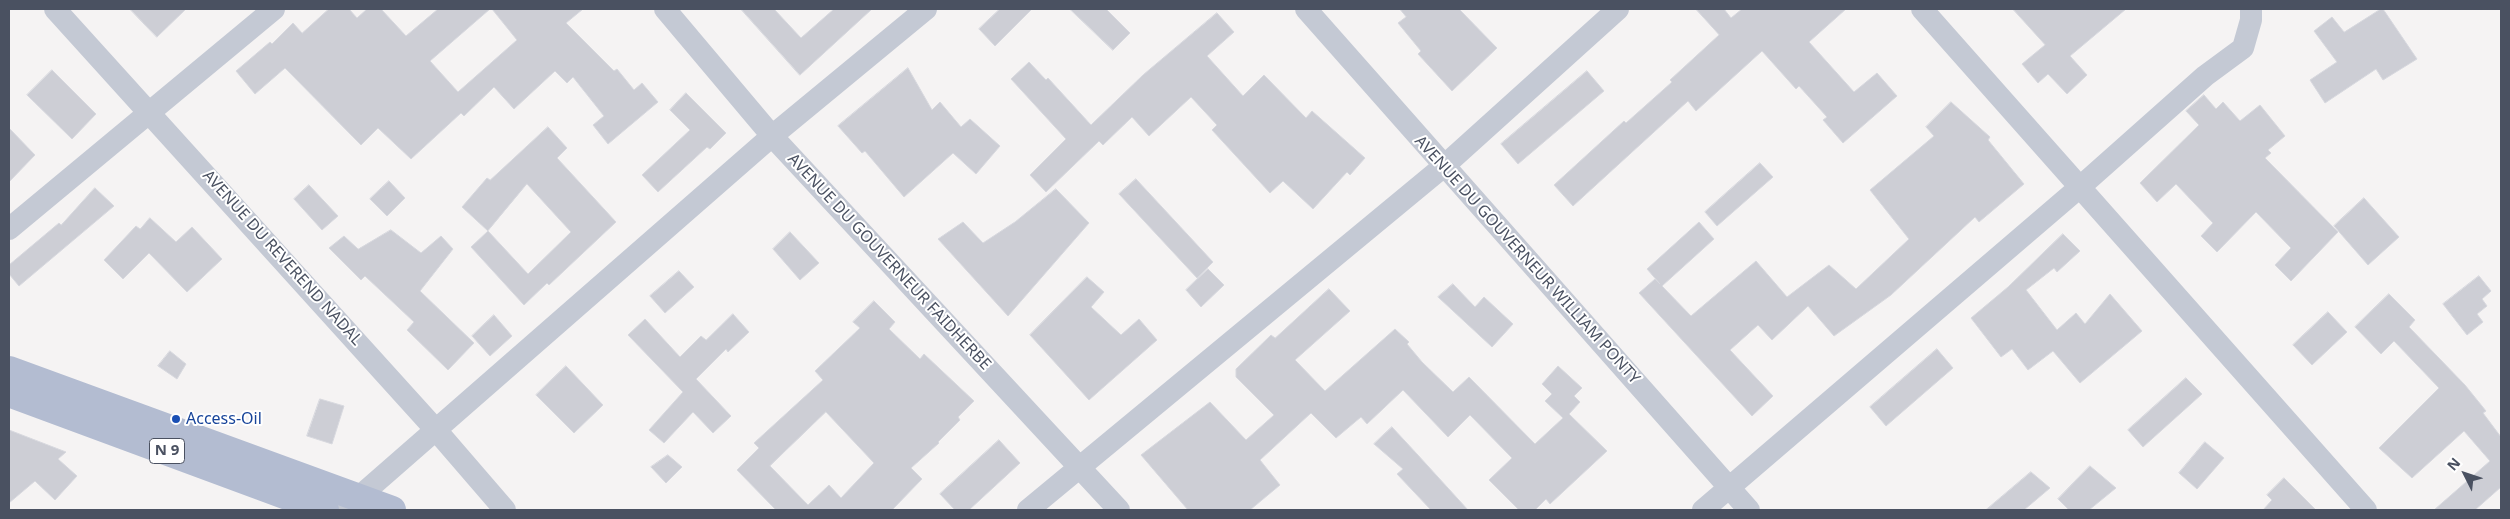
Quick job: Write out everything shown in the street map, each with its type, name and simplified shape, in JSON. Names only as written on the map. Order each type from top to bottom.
[{"type":"main road","name":"N 9","points":[[9,370],[351,503],[392,510]]},
{"type":"main road","name":"N 9","points":[[9,392],[325,510]]},
{"type":"street","name":"AVENUE DU REVEREND NADAL","points":[[55,9],[150,111],[436,430],[505,510]]},
{"type":"street","points":[[9,228],[274,9]]},
{"type":"street","name":"AVENUE DU GOUVERNEUR FAIDHERBE","points":[[665,9],[772,136],[1119,510]]},
{"type":"street","points":[[351,503],[772,136],[926,9]]},
{"type":"street","name":"AVENUE DU GOUVERNEUR WILLIAM PONTY","points":[[1306,9],[1749,510]]},
{"type":"street","points":[[1028,510],[1444,166],[1618,9]]},
{"type":"street","points":[[1922,9],[2366,510]]},
{"type":"street","points":[[1703,510],[2080,187],[2205,76],[2244,48],[2251,20],[2251,9]]},
{"type":"building","points":[[130,9],[186,9],[157,37]]},
{"type":"building","points":[[329,9],[349,9],[357,18],[367,9],[381,9],[406,36],[438,9],[490,9],[430,61],[458,92],[517,40],[492,9],[583,9],[566,23],[614,71],[617,69],[634,90],[642,83],[658,102],[608,144],[593,125],[604,116],[573,77],[567,83],[555,71],[514,109],[494,87],[464,116],[461,113],[411,159],[378,128],[361,145],[285,68],[255,94],[236,71],[270,42],[272,44],[293,23],[302,33]]},
{"type":"building","points":[[741,9],[774,9],[801,38],[834,9],[872,9],[800,75]]},
{"type":"building","points":[[1000,9],[1032,9],[995,46],[979,29]]},
{"type":"building","points":[[1070,9],[1106,9],[1130,33],[1113,50]]},
{"type":"building","points":[[1400,9],[1459,9],[1497,48],[1452,91],[1418,54],[1421,51],[1398,23],[1406,17]]},
{"type":"building","points":[[1696,9],[1724,9],[1731,18],[1742,9],[1846,9],[1809,42],[1854,92],[1877,73],[1897,96],[1843,143],[1823,120],[1827,117],[1799,86],[1796,89],[1762,51],[1696,111],[1688,101],[1573,206],[1554,185],[1624,121],[1626,123],[1672,82],[1670,80],[1719,35]]},
{"type":"building","points":[[2013,9],[2126,9],[2070,56],[2087,75],[2067,94],[2048,74],[2038,83],[2022,64],[2045,45]]},
{"type":"building","points":[[2383,9],[2417,59],[2383,80],[2376,69],[2325,103],[2310,80],[2337,62],[2314,31],[2332,17],[2344,32]]},
{"type":"building","points":[[1217,13],[1234,32],[1207,56],[1243,96],[1264,75],[1306,118],[1312,111],[1365,158],[1350,175],[1347,172],[1313,209],[1283,181],[1270,193],[1212,130],[1217,125],[1191,97],[1149,136],[1132,117],[1103,145],[1099,141],[1046,192],[1030,175],[1066,139],[1011,79],[1029,62],[1046,80],[1048,78],[1091,125],[1143,75]]},
{"type":"building","points":[[908,68],[932,110],[940,102],[961,127],[970,119],[1000,146],[976,174],[953,153],[904,197],[865,151],[862,153],[838,126]]},
{"type":"building","points":[[52,70],[96,114],[72,139],[27,95]]},
{"type":"building","points":[[1587,71],[1604,91],[1518,164],[1501,144]]},
{"type":"building","points":[[686,93],[726,133],[710,149],[707,147],[658,192],[642,175],[690,130],[670,110]]},
{"type":"building","points":[[2204,95],[2216,109],[2223,102],[2240,121],[2260,105],[2285,136],[2268,150],[2271,153],[2265,158],[2338,232],[2291,281],[2275,265],[2291,248],[2256,212],[2217,252],[2201,236],[2213,223],[2176,184],[2157,202],[2140,183],[2199,125],[2186,111]]},
{"type":"building","points":[[1951,102],[1990,137],[1988,140],[2024,184],[1979,222],[1975,217],[1891,295],[1834,336],[1808,306],[1772,340],[1758,325],[1730,350],[1773,396],[1752,416],[1639,293],[1655,279],[1660,284],[1647,269],[1699,222],[1714,239],[1662,286],[1691,316],[1756,261],[1787,297],[1829,265],[1856,289],[1909,239],[1870,190],[1934,136],[1926,127]]},
{"type":"building","points":[[548,127],[567,148],[557,158],[616,222],[549,285],[547,283],[524,305],[471,247],[488,231],[462,207],[487,178],[490,180]],"holes":[[[527,184],[571,232],[528,274],[488,231]]]},
{"type":"building","points":[[9,128],[35,155],[9,182]]},
{"type":"building","points":[[1760,163],[1773,177],[1717,226],[1705,212]]},
{"type":"building","points":[[1136,179],[1213,262],[1197,278],[1119,194]]},
{"type":"building","points":[[389,181],[405,198],[387,216],[370,199]]},
{"type":"building","points":[[309,185],[338,216],[322,230],[294,199]]},
{"type":"building","points":[[95,188],[114,206],[19,286],[9,274],[9,265],[59,223],[61,225]]},
{"type":"building","points":[[1056,189],[1089,223],[1008,316],[938,239],[963,222],[983,243],[1015,222]]},
{"type":"building","points":[[2364,198],[2399,237],[2368,265],[2334,226]]},
{"type":"building","points":[[150,218],[176,242],[192,227],[222,259],[187,292],[149,253],[123,279],[104,260],[136,226],[140,229]]},
{"type":"building","points":[[391,230],[421,253],[441,236],[453,249],[420,291],[474,343],[448,370],[407,330],[414,322],[365,276],[361,280],[329,248],[344,236],[358,249]]},
{"type":"building","points":[[790,232],[819,263],[800,280],[773,249]]},
{"type":"building","points":[[2063,234],[2080,251],[2057,272],[2054,268],[2026,290],[2057,330],[2076,313],[2085,324],[2110,294],[2142,331],[2080,383],[2053,351],[2028,370],[2012,349],[2001,357],[1971,318],[2008,287]]},
{"type":"building","points":[[1208,269],[1224,285],[1201,307],[1186,290]]},
{"type":"building","points":[[679,271],[694,287],[665,313],[650,296]]},
{"type":"building","points":[[2479,276],[2491,291],[2482,299],[2487,306],[2477,314],[2483,322],[2467,335],[2443,304]]},
{"type":"building","points":[[1087,277],[1104,292],[1091,307],[1121,335],[1139,319],[1157,340],[1089,400],[1030,335]]},
{"type":"building","points":[[1453,284],[1475,307],[1484,297],[1513,324],[1492,347],[1438,297]]},
{"type":"building","points":[[1329,289],[1350,311],[1295,360],[1325,391],[1395,329],[1409,342],[1407,344],[1422,362],[1453,392],[1469,377],[1535,444],[1563,418],[1545,401],[1552,394],[1542,384],[1558,366],[1582,388],[1574,396],[1580,402],[1569,414],[1607,451],[1550,504],[1546,499],[1535,510],[1519,510],[1489,480],[1512,458],[1470,415],[1448,437],[1403,390],[1367,424],[1361,417],[1336,438],[1311,413],[1260,460],[1280,485],[1250,510],[1188,510],[1141,455],[1210,402],[1246,440],[1274,415],[1236,377],[1236,369],[1271,335],[1275,338]]},
{"type":"building","points":[[2389,294],[2415,320],[2409,327],[2465,385],[2486,411],[2483,413],[2501,437],[2501,487],[2475,510],[2434,510],[2490,461],[2464,431],[2412,478],[2379,448],[2439,388],[2394,341],[2381,354],[2355,327]]},
{"type":"building","points":[[874,301],[895,322],[889,329],[920,359],[924,354],[974,401],[958,417],[960,420],[939,443],[911,468],[922,479],[892,510],[776,510],[737,470],[759,448],[754,443],[823,380],[815,371],[860,328],[853,322]],"holes":[[[826,412],[874,463],[841,498],[829,485],[808,505],[770,466]]]},
{"type":"building","points":[[2328,312],[2347,332],[2312,365],[2293,345]]},
{"type":"building","points":[[733,314],[749,332],[728,352],[726,349],[696,379],[731,416],[713,433],[693,412],[664,443],[649,430],[683,392],[628,335],[645,319],[680,357],[701,336],[706,340]]},
{"type":"building","points":[[494,315],[512,336],[490,356],[472,336]]},
{"type":"building","points":[[1937,349],[1953,368],[1886,426],[1870,407]]},
{"type":"building","points":[[170,351],[186,364],[177,379],[158,366]]},
{"type":"building","points":[[566,366],[603,405],[574,433],[536,395]]},
{"type":"building","points":[[2186,378],[2202,394],[2143,447],[2128,430]]},
{"type":"building","points":[[320,399],[344,406],[332,444],[307,436]]},
{"type":"building","points":[[1392,427],[1468,510],[1431,510],[1397,474],[1403,469],[1374,444]]},
{"type":"building","points":[[9,430],[66,452],[58,459],[77,476],[55,500],[35,481],[9,503]]},
{"type":"building","points":[[999,440],[1020,463],[969,510],[955,510],[940,494]]},
{"type":"building","points":[[2205,442],[2224,458],[2197,489],[2179,473]]},
{"type":"building","points":[[668,455],[682,467],[666,483],[651,467]]},
{"type":"building","points":[[2090,466],[2116,488],[2089,510],[2069,510],[2058,499]]},
{"type":"building","points":[[2031,472],[2050,488],[2024,510],[1986,510]]},
{"type":"building","points":[[2284,478],[2316,510],[2263,510],[2272,500],[2267,495]]},
{"type":"place","name":"Access-Oil","points":[[176,419]]}]
